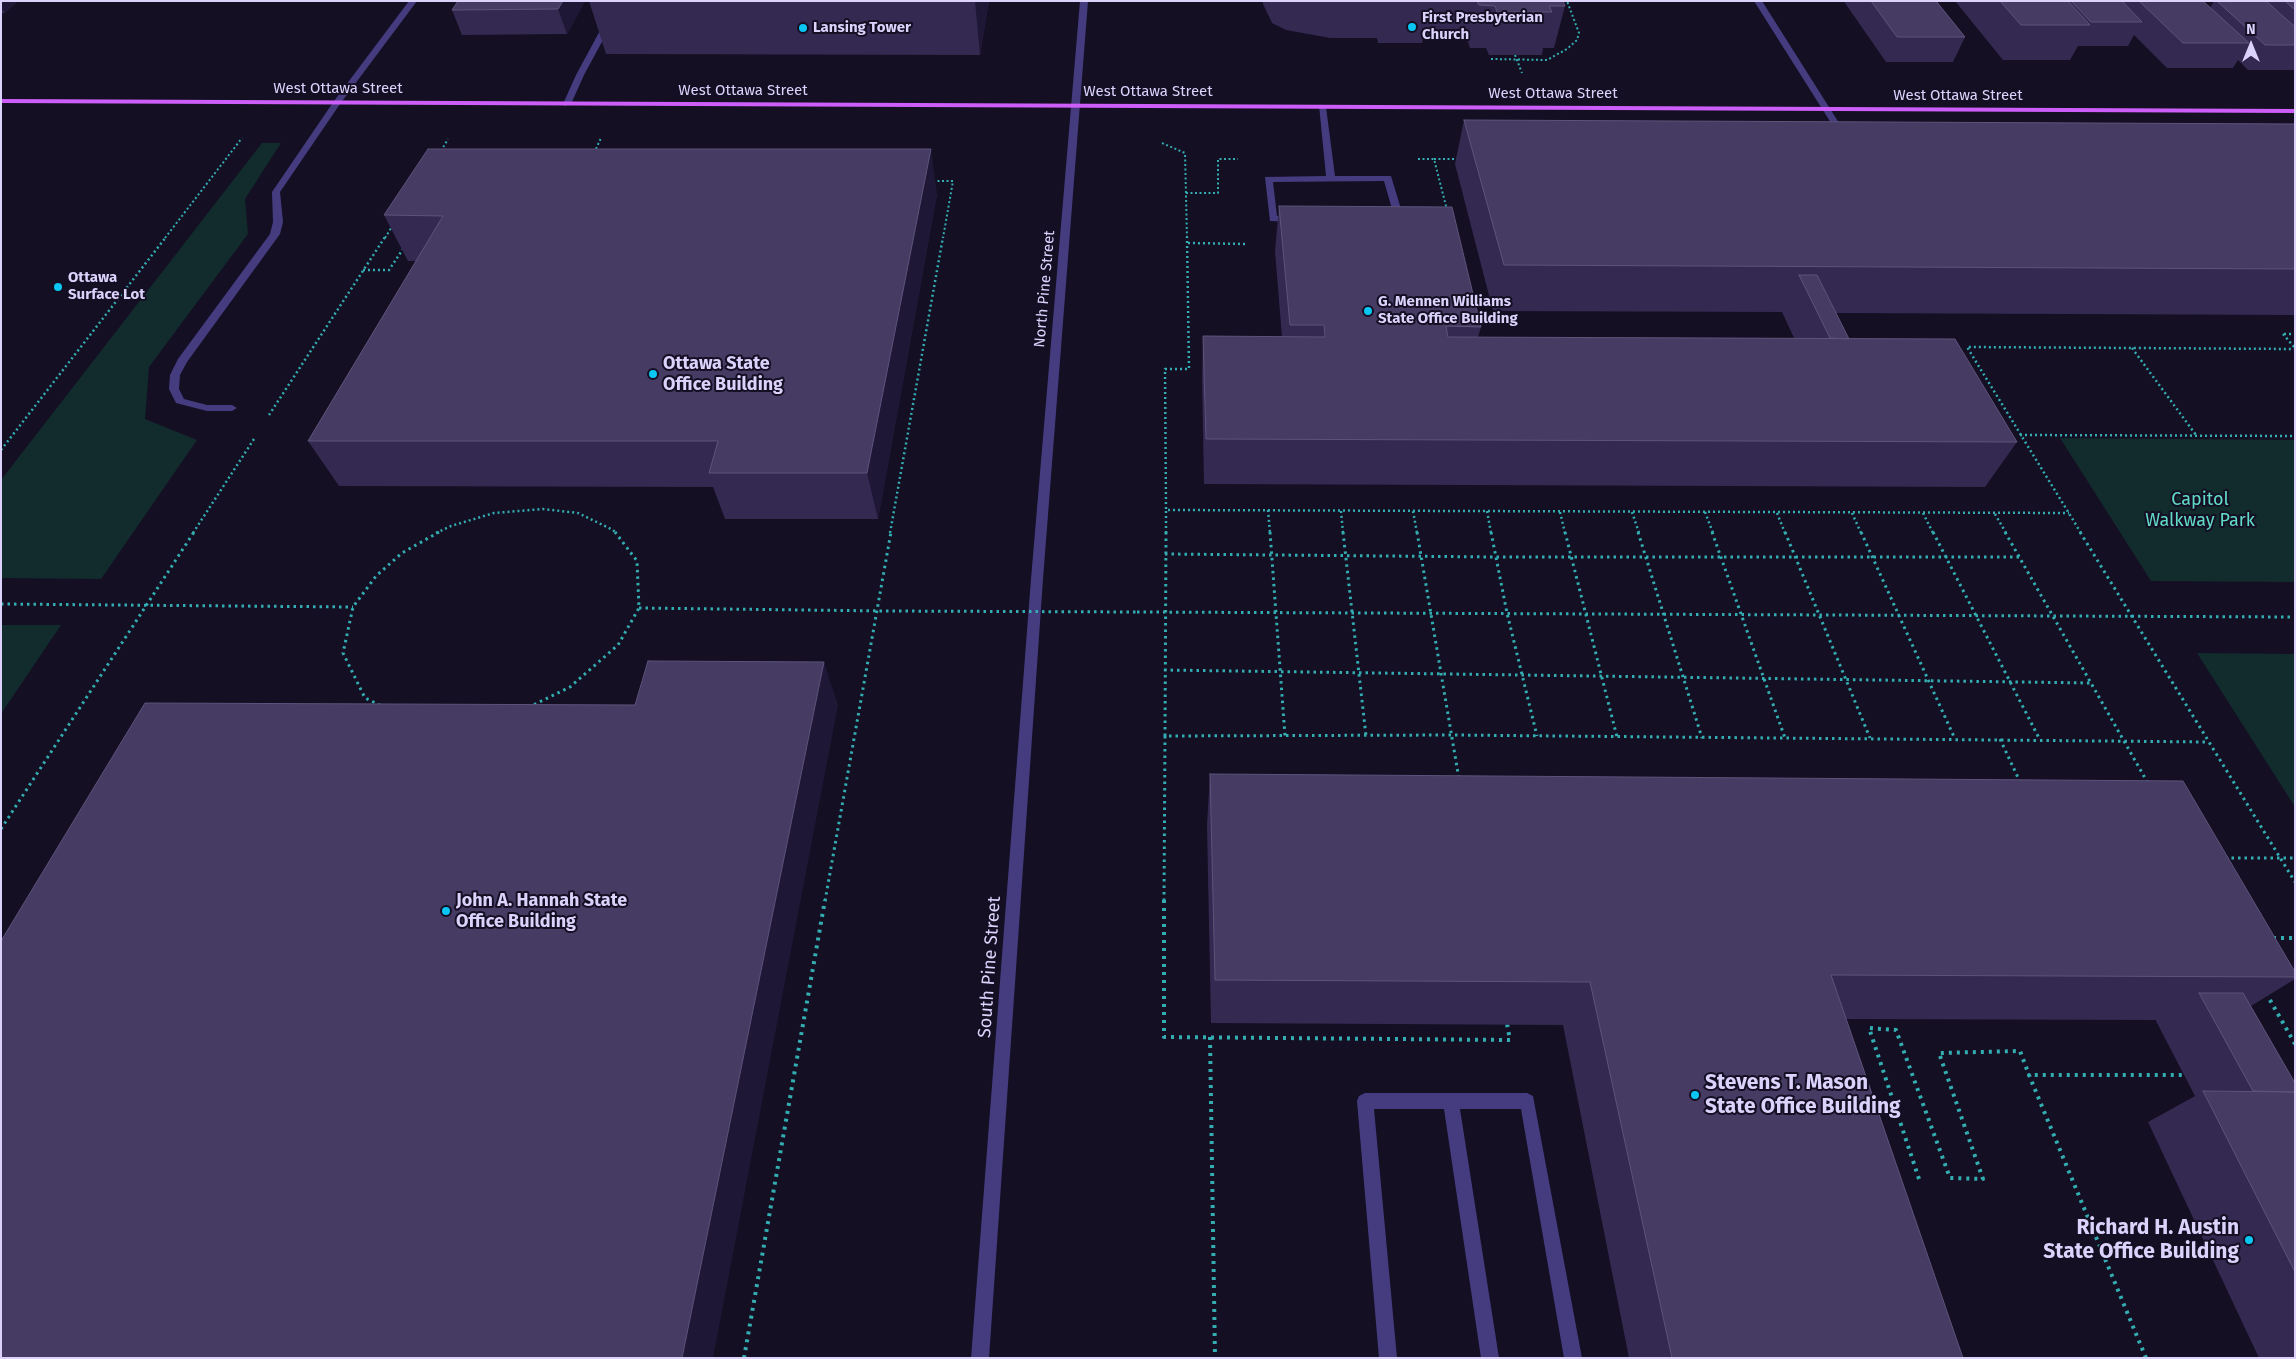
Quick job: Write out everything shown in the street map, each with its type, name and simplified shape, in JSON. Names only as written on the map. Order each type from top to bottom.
[{"type":"main road","name":"West Ottawa Street","points":[[1,101],[2295,111]]},
{"type":"street","points":[[232,408],[207,408],[180,401],[174,389],[175,375],[182,361],[275,234],[278,222],[276,192],[338,103],[414,1]]},
{"type":"street","points":[[567,104],[580,75],[620,1]]},
{"type":"street","name":"North Pine Street","points":[[1037,579],[1084,1]]},
{"type":"street","points":[[1758,1],[1847,142]]},
{"type":"street","points":[[1322,107],[1330,179]]},
{"type":"street","points":[[1302,219],[1273,219],[1268,179],[1388,178],[1399,219],[1379,219]]},
{"type":"street","name":"South Pine Street","points":[[980,1358],[1037,579]]},
{"type":"street","points":[[1388,1358],[1365,1101],[1527,1101],[1574,1358]]},
{"type":"street","points":[[1451,1101],[1490,1358]]},
{"type":"path","points":[[1490,59],[1547,60],[1567,49],[1577,40],[1578,28],[1567,1]]},
{"type":"path","points":[[1515,55],[1520,67]]},
{"type":"path","points":[[1,450],[246,133]]},
{"type":"path","points":[[437,158],[450,134]]},
{"type":"path","points":[[592,158],[603,135]]},
{"type":"path","points":[[1157,140],[1185,153],[1190,368],[1165,368],[1164,1037],[1510,1040],[1507,1024]]},
{"type":"path","points":[[744,1358],[953,181],[923,181]]},
{"type":"path","points":[[269,416],[395,221]]},
{"type":"path","points":[[363,270],[389,270],[405,245]]},
{"type":"path","points":[[2295,334],[2283,334],[2295,349]]},
{"type":"path","points":[[2295,349],[1967,347],[2295,882]]},
{"type":"path","points":[[2132,348],[2196,435]]},
{"type":"path","points":[[1,829],[258,433]]},
{"type":"path","points":[[2020,435],[2295,436]]},
{"type":"path","points":[[543,509],[578,513],[613,530],[637,561],[639,608],[618,645],[570,687],[512,714],[488,720],[434,723],[409,719],[365,698],[343,653],[353,607],[376,576],[402,553],[451,526],[494,513],[543,509]]},
{"type":"path","points":[[1166,510],[2069,513]]},
{"type":"path","points":[[1268,510],[1274,612],[1285,736]]},
{"type":"path","points":[[1341,511],[1366,736]]},
{"type":"path","points":[[1413,512],[1459,781]]},
{"type":"path","points":[[1487,512],[1507,613],[1537,736]]},
{"type":"path","points":[[1560,512],[1617,737]]},
{"type":"path","points":[[1632,512],[1702,738]]},
{"type":"path","points":[[1705,512],[1785,738]]},
{"type":"path","points":[[1777,513],[1870,738]]},
{"type":"path","points":[[1852,513],[1955,739]]},
{"type":"path","points":[[1923,513],[2040,740]]},
{"type":"path","points":[[1995,513],[2151,789]]},
{"type":"path","points":[[1165,554],[1496,557],[2020,556]]},
{"type":"path","points":[[1,604],[353,607]]},
{"type":"path","points":[[639,608],[877,611],[2295,617]]},
{"type":"path","points":[[1164,670],[2091,683]]},
{"type":"path","points":[[1165,736],[1452,735],[2209,742]]},
{"type":"path","points":[[2000,739],[2024,788]]},
{"type":"path","points":[[2217,858],[2295,858]]},
{"type":"path","points":[[2265,938],[2295,938]]},
{"type":"path","points":[[2262,987],[2295,1044]]},
{"type":"path","points":[[1919,1179],[1869,1028],[1896,1030],[1950,1178],[1983,1179],[1938,1053],[2020,1052],[2146,1358]]},
{"type":"path","points":[[1210,1037],[1215,1358]]},
{"type":"path","points":[[2030,1074],[2196,1075]]},
{"type":"green space","points":[[262,143],[281,143],[245,199],[248,234],[149,367],[145,419],[197,440],[101,579],[1,578],[1,480]]},
{"type":"green space","name":"Capitol Walkway Park","points":[[2060,438],[2295,440],[2295,582],[2151,581]]},
{"type":"green space","points":[[1,625],[61,625],[1,714]]},
{"type":"green space","points":[[2197,653],[2295,654],[2295,807]]},
{"type":"building","points":[[458,1],[563,1],[558,9],[452,10]]},
{"type":"building","points":[[1477,1],[1563,1],[1565,6],[1549,6],[1552,12],[1497,12],[1495,6],[1479,5]]},
{"type":"building","points":[[1871,1],[1936,1],[1965,37],[1897,37]]},
{"type":"building","points":[[2000,1],[2068,1],[2090,25],[2021,25]]},
{"type":"building","points":[[2071,1],[2122,1],[2142,22],[2091,22]]},
{"type":"building","points":[[2139,1],[2203,1],[2249,43],[2183,43]]},
{"type":"building","points":[[2217,1],[2266,1],[2295,27],[2295,45],[2265,45]]},
{"type":"building","points":[[2285,1],[2295,1],[2295,10]]},
{"type":"building","points":[[1464,120],[2295,124],[2295,269],[1504,265]]},
{"type":"building","name":"Ottawa State Office Building","points":[[428,149],[931,149],[867,473],[709,473],[718,441],[308,441],[443,216],[384,215]]},
{"type":"building","name":"G. Mennen Williams State Office Building","points":[[1279,206],[1452,207],[1481,327],[1446,326],[1448,337],[1955,339],[2017,442],[1206,439],[1203,336],[1325,337],[1324,325],[1290,325]]},
{"type":"building","points":[[1799,275],[1817,275],[1849,339],[1830,338]]},
{"type":"building","name":"John A. Hannah State Office Building","points":[[648,661],[824,662],[682,1358],[1,1358],[1,941],[145,703],[635,705]]},
{"type":"building","name":"Stevens T. Mason State Office Building","points":[[1210,774],[2183,781],[2295,972],[2295,977],[1831,975],[1963,1358],[1672,1358],[1590,982],[1215,980]]},
{"type":"building","points":[[2199,993],[2243,993],[2295,1083],[2295,1092],[2253,1091]]},
{"type":"building","points":[[2203,1091],[2295,1092],[2295,1272]]},
{"type":"place","name":"First Presbyterian Church","points":[[1412,27]]},
{"type":"place","name":"Lansing Tower","points":[[803,28]]},
{"type":"place","name":"Ottawa Surface Lot","points":[[58,287]]},
{"type":"place","name":"G. Mennen Williams State Office Building","points":[[1368,311]]},
{"type":"place","name":"Ottawa State Office Building","points":[[653,374]]},
{"type":"place","name":"John A. Hannah State Office Building","points":[[446,911]]},
{"type":"place","name":"Stevens T. Mason State Office Building","points":[[1695,1095]]},
{"type":"place","name":"Richard H. Austin State Office Building","points":[[2249,1240]]}]
